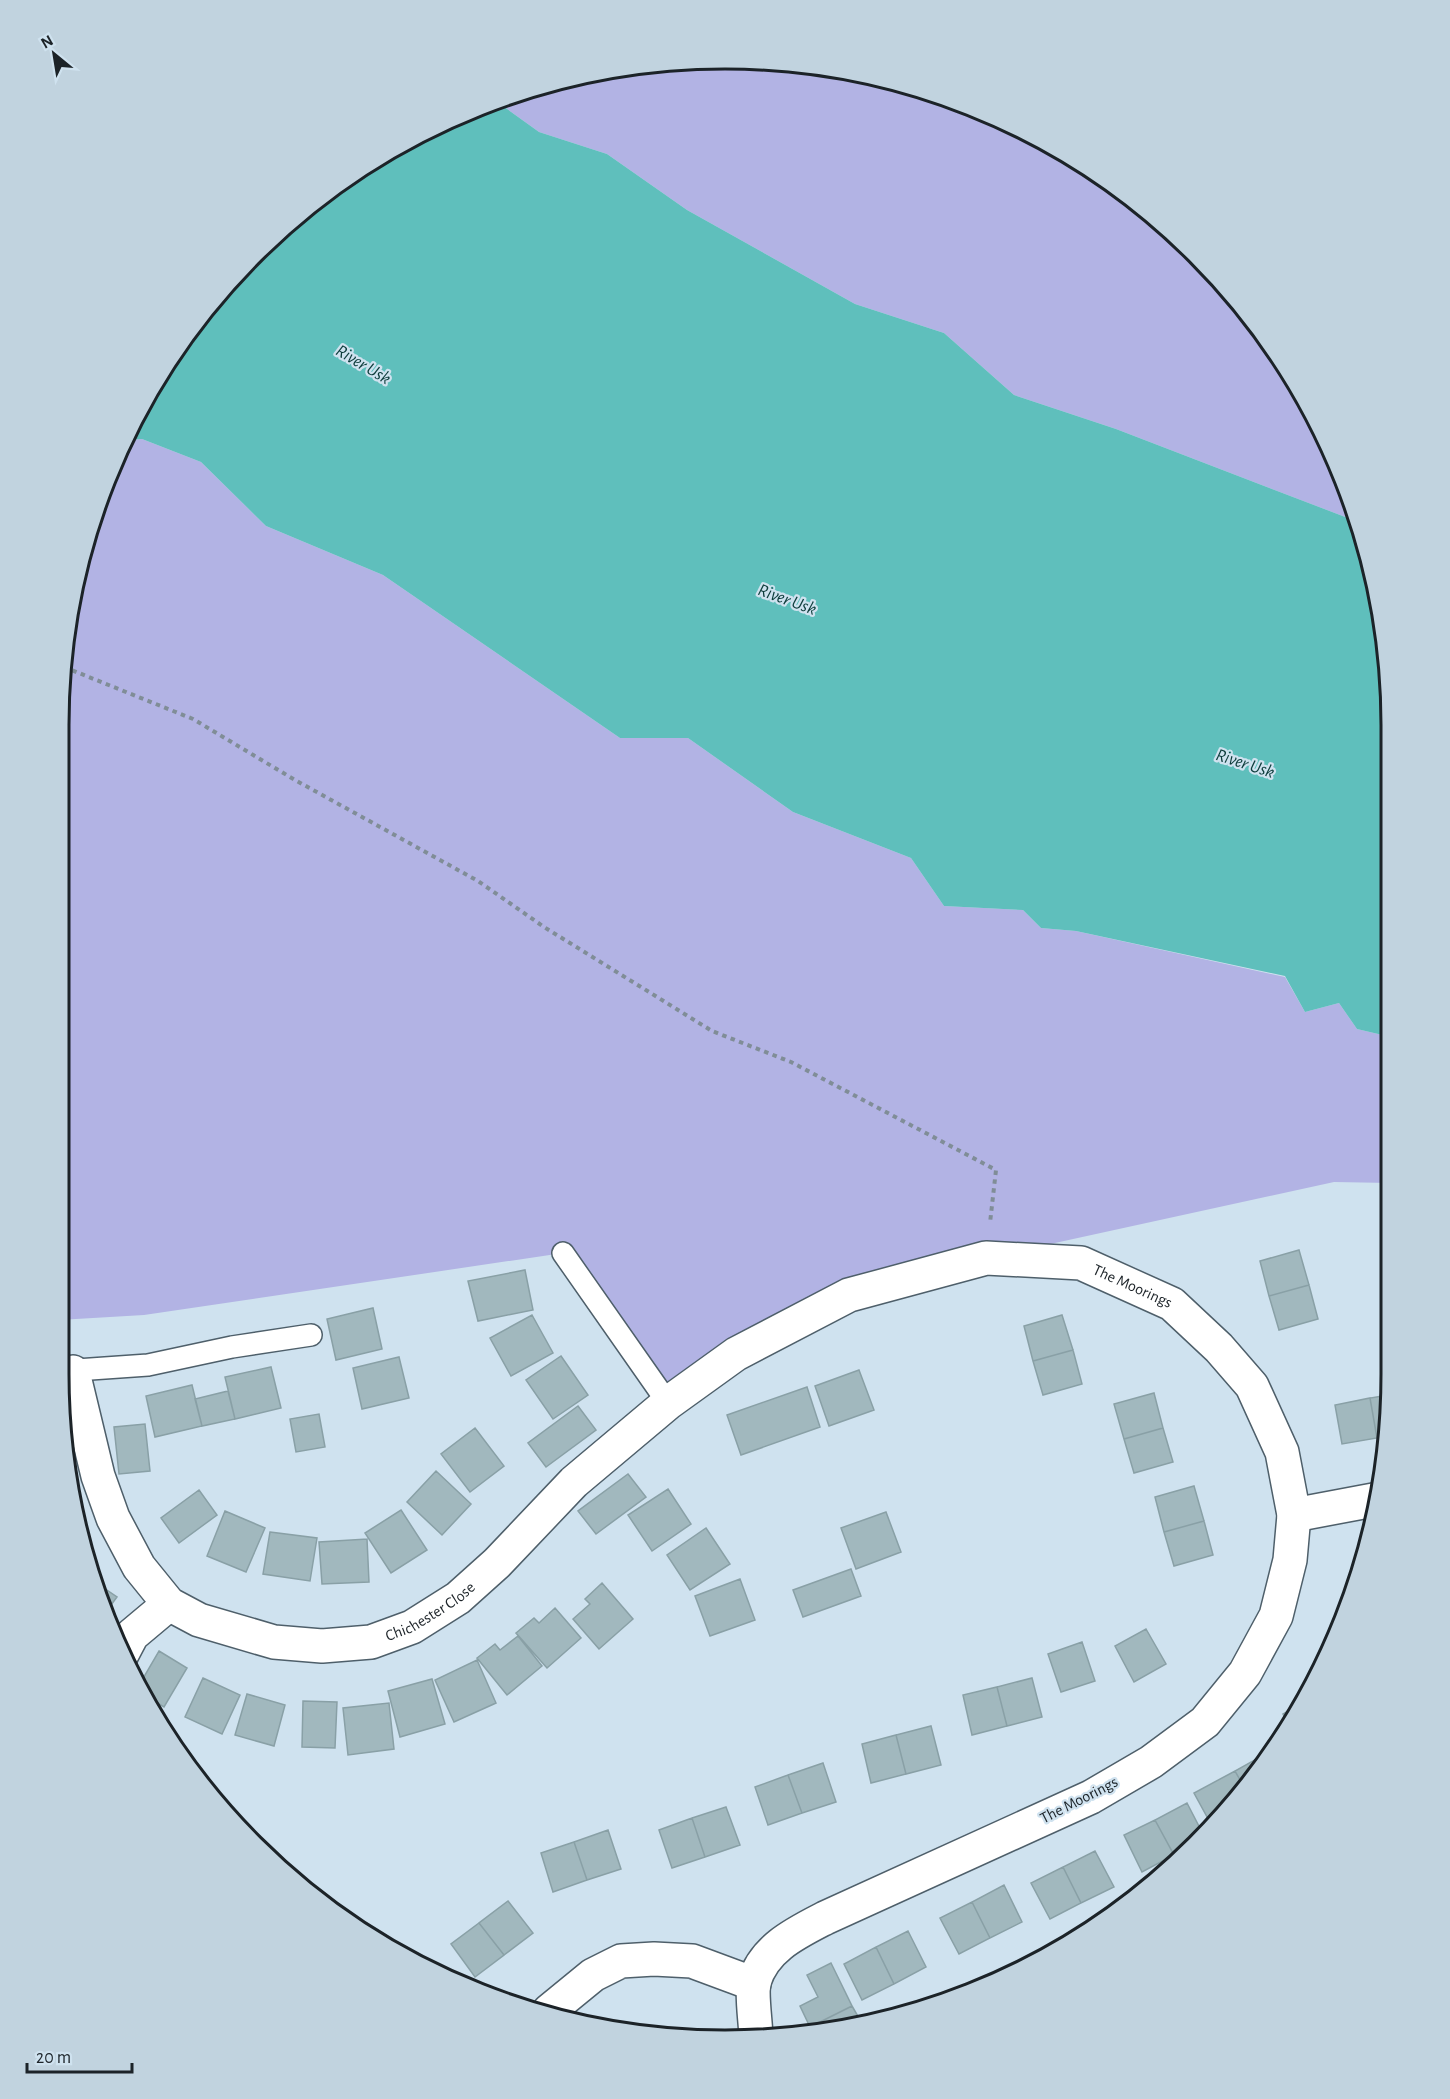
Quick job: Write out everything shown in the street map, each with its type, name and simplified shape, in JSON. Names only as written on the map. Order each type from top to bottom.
[{"type":"street","name":"The Moorings","points":[[756,2029],[754,1984],[766,1957],[788,1937],[1091,1797],[1151,1762],[1205,1722],[1245,1673],[1276,1616],[1290,1560],[1294,1515],[1282,1452],[1252,1386],[1219,1348],[1172,1304],[1081,1263],[986,1258],[849,1295]]},
{"type":"street","name":"Chichester Close","points":[[69,1381],[113,1518],[139,1568],[169,1604],[199,1620],[274,1642],[322,1646],[372,1642],[412,1627],[458,1598],[497,1563],[574,1482],[668,1403],[736,1354],[849,1295]]},
{"type":"street","points":[[1294,1515],[1368,1501]]},
{"type":"street","points":[[128,1643],[132,1635],[169,1604]]},
{"type":"street","points":[[553,2007],[593,1975],[621,1961],[654,1959],[692,1961],[754,1984]]},
{"type":"lane","points":[[563,1253],[668,1403]]},
{"type":"lane","points":[[69,1371],[148,1365],[232,1347],[311,1335]]},
{"type":"path","points":[[71,670],[193,719],[295,780],[478,881],[544,927],[712,1031],[791,1062],[996,1170],[986,1258]]},
{"type":"shaded area","points":[[725,69],[768,70],[811,75],[895,91],[976,119],[1015,137],[1053,157],[1124,205],[1158,232],[1218,292],[1270,361],[1293,397],[1331,474],[1347,518],[1116,429],[1014,395],[944,333],[855,304],[687,210],[607,154],[539,132],[505,107],[555,91],[597,82],[682,70]]},
{"type":"shaded area","points":[[135,439],[142,439],[201,462],[266,526],[383,575],[620,738],[688,738],[793,812],[911,858],[944,906],[1023,910],[1041,928],[1076,931],[1285,977],[1305,1012],[1339,1003],[1357,1029],[1381,1035],[1381,1183],[1334,1182],[986,1258],[849,1295],[668,1403],[563,1253],[144,1315],[69,1319],[70,682],[75,639],[91,555],[119,474]]},
{"type":"water","name":"River Usk","points":[[505,107],[539,132],[607,154],[687,210],[855,304],[944,333],[1014,395],[1116,429],[1347,518],[1359,555],[1368,597],[1380,682],[1381,1035],[1357,1029],[1339,1003],[1305,1012],[1285,976],[1076,931],[1041,928],[1023,910],[944,906],[911,858],[793,812],[688,738],[620,738],[383,575],[266,526],[201,462],[142,439],[135,439],[157,397],[205,326],[232,292],[292,232],[361,180],[397,157],[474,119]]},
{"type":"building","points":[[1299,1250],[1309,1285],[1269,1296],[1260,1261]]},
{"type":"building","points":[[525,1270],[533,1310],[478,1321],[468,1281]]},
{"type":"building","points":[[1309,1285],[1318,1319],[1279,1330],[1269,1296]]},
{"type":"building","points":[[373,1308],[382,1349],[336,1360],[327,1319]]},
{"type":"building","points":[[532,1315],[553,1353],[511,1376],[490,1338]]},
{"type":"building","points":[[1062,1315],[1073,1350],[1033,1361],[1024,1326]]},
{"type":"building","points":[[1073,1350],[1082,1384],[1043,1395],[1033,1361]]},
{"type":"building","points":[[561,1356],[588,1395],[553,1419],[526,1380]]},
{"type":"building","points":[[399,1357],[409,1398],[362,1409],[353,1368]]},
{"type":"building","points":[[271,1367],[281,1408],[235,1419],[225,1377]]},
{"type":"building","points":[[859,1370],[874,1410],[829,1426],[815,1386]]},
{"type":"building","points":[[192,1385],[202,1426],[155,1437],[146,1396]]},
{"type":"building","points":[[807,1387],[820,1427],[741,1455],[727,1415]]},
{"type":"building","points":[[228,1391],[235,1419],[202,1426],[195,1399]]},
{"type":"building","points":[[1154,1393],[1163,1428],[1124,1439],[1114,1404]]},
{"type":"building","points":[[1380,1396],[1378,1438],[1377,1438],[1370,1398]]},
{"type":"building","points":[[1370,1398],[1377,1438],[1342,1444],[1335,1405]]},
{"type":"building","points":[[578,1406],[596,1430],[546,1467],[528,1443]]},
{"type":"building","points":[[319,1414],[325,1447],[296,1452],[290,1419]]},
{"type":"building","points":[[145,1424],[150,1471],[119,1474],[114,1427]]},
{"type":"building","points":[[475,1428],[504,1466],[470,1492],[441,1454]]},
{"type":"building","points":[[1163,1428],[1173,1462],[1134,1473],[1124,1439]]},
{"type":"building","points":[[436,1471],[471,1504],[442,1535],[407,1502]]},
{"type":"building","points":[[628,1474],[646,1497],[596,1534],[578,1511]]},
{"type":"building","points":[[1194,1486],[1204,1521],[1164,1532],[1155,1497]]},
{"type":"building","points":[[668,1489],[691,1524],[652,1551],[628,1515]]},
{"type":"building","points":[[199,1490],[217,1515],[179,1543],[161,1518]]},
{"type":"building","points":[[401,1510],[427,1550],[391,1573],[365,1533]]},
{"type":"building","points":[[225,1511],[265,1528],[246,1572],[207,1556]]},
{"type":"building","points":[[886,1512],[901,1552],[856,1569],[841,1528]]},
{"type":"building","points":[[1204,1521],[1213,1555],[1174,1566],[1164,1532]]},
{"type":"building","points":[[706,1528],[730,1564],[690,1590],[667,1555]]},
{"type":"building","points":[[270,1532],[317,1538],[310,1581],[263,1574]]},
{"type":"building","points":[[367,1539],[369,1582],[322,1584],[319,1542]]},
{"type":"building","points":[[851,1569],[861,1596],[803,1617],[793,1590]]},
{"type":"building","points":[[740,1579],[755,1620],[710,1636],[695,1596]]},
{"type":"building","points":[[602,1583],[633,1619],[599,1649],[573,1619],[590,1604],[585,1599]]},
{"type":"building","points":[[106,1589],[117,1597],[111,1605]]},
{"type":"building","points":[[555,1608],[581,1638],[547,1668],[516,1633],[534,1618],[539,1623]]},
{"type":"building","points":[[1146,1629],[1166,1664],[1134,1682],[1115,1646]]},
{"type":"building","points":[[518,1636],[542,1666],[507,1695],[477,1658],[495,1644],[500,1650]]},
{"type":"building","points":[[1082,1642],[1095,1681],[1061,1692],[1048,1654]]},
{"type":"building","points":[[159,1651],[187,1668],[164,1707],[158,1703],[144,1677]]},
{"type":"building","points":[[477,1660],[496,1703],[454,1722],[435,1680]]},
{"type":"building","points":[[203,1678],[240,1695],[222,1734],[185,1717]]},
{"type":"building","points":[[1032,1678],[1042,1717],[1007,1726],[997,1687]]},
{"type":"building","points":[[432,1679],[445,1724],[400,1737],[388,1691]]},
{"type":"building","points":[[997,1687],[1007,1726],[972,1735],[963,1695]]},
{"type":"building","points":[[247,1694],[285,1705],[274,1746],[235,1735]]},
{"type":"building","points":[[303,1701],[337,1702],[335,1748],[302,1747]]},
{"type":"building","points":[[389,1703],[394,1749],[348,1755],[343,1708]]},
{"type":"building","points":[[931,1726],[941,1765],[906,1774],[896,1735]]},
{"type":"building","points":[[896,1735],[906,1774],[871,1783],[862,1744]]},
{"type":"building","points":[[1254,1760],[1240,1780],[1235,1771]]},
{"type":"building","points":[[823,1763],[836,1802],[802,1813],[788,1775]]},
{"type":"building","points":[[1235,1771],[1240,1780],[1208,1818],[1194,1793]]},
{"type":"building","points":[[788,1775],[802,1813],[768,1825],[755,1787]]},
{"type":"building","points":[[1187,1803],[1199,1827],[1173,1853],[1155,1820]]},
{"type":"building","points":[[726,1807],[740,1845],[705,1857],[692,1818]]},
{"type":"building","points":[[692,1818],[705,1857],[672,1868],[659,1830]]},
{"type":"building","points":[[1155,1820],[1173,1853],[1142,1872],[1124,1835]]},
{"type":"building","points":[[608,1830],[621,1869],[587,1880],[574,1842]]},
{"type":"building","points":[[574,1842],[587,1880],[553,1892],[541,1853]]},
{"type":"building","points":[[1095,1851],[1114,1887],[1081,1903],[1063,1867]]},
{"type":"building","points":[[1063,1867],[1081,1903],[1050,1919],[1031,1883]]},
{"type":"building","points":[[1004,1885],[1022,1922],[990,1938],[972,1902]]},
{"type":"building","points":[[508,1901],[533,1933],[504,1955],[479,1923]]},
{"type":"building","points":[[972,1902],[990,1938],[959,1954],[940,1918]]},
{"type":"building","points":[[479,1923],[504,1955],[475,1977],[451,1944]]},
{"type":"building","points":[[908,1931],[926,1967],[894,1984],[876,1947]]},
{"type":"building","points":[[876,1947],[894,1984],[862,2000],[844,1964]]},
{"type":"building","points":[[831,1963],[852,2006],[818,2023],[809,2024],[800,2006],[818,1997],[807,1975]]},
{"type":"building","points":[[852,2006],[858,2016],[853,2017],[818,2023]]}]
